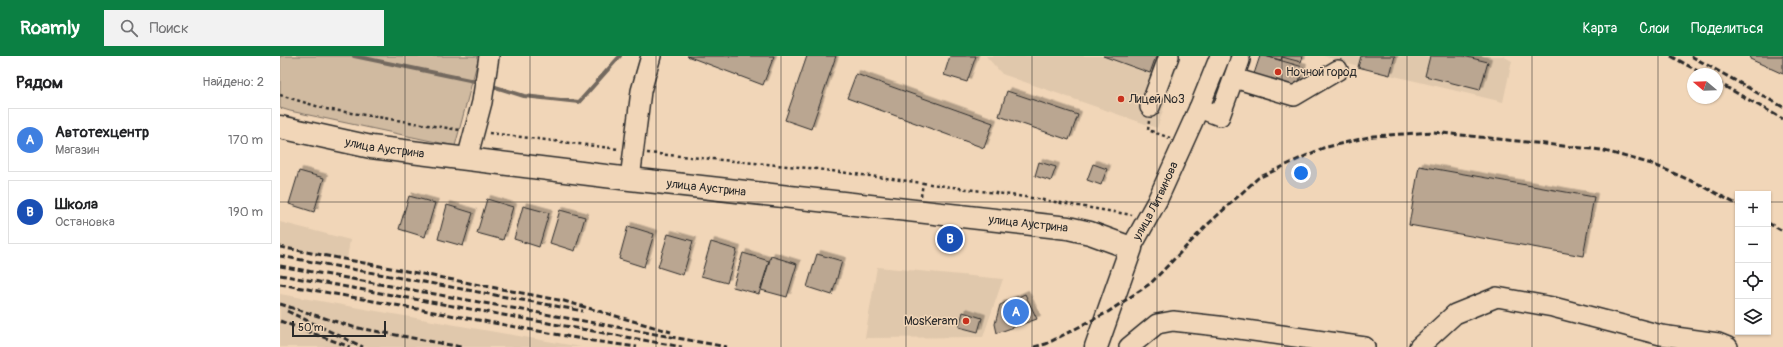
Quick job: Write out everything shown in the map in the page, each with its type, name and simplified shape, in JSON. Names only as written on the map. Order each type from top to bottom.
[{"type":"main road","name":"улица Аустрина","points":[[280,127],[371,147],[467,160],[1068,228],[1090,233],[1132,248]]},
{"type":"main road","name":"улица Литвинова","points":[[1096,347],[1132,248]]},
{"type":"street","points":[[630,179],[641,90],[651,56]]},
{"type":"street","points":[[1150,107],[1168,56]]},
{"type":"street","name":"улица Литвинова","points":[[1132,248],[1158,201],[1220,56]]},
{"type":"street","points":[[1199,108],[1220,116],[1240,60]]},
{"type":"street","points":[[467,160],[482,102],[488,62]]},
{"type":"street","points":[[1234,78],[1294,96],[1338,70]]},
{"type":"street","points":[[1419,347],[1455,314],[1497,297],[1553,307],[1661,336],[1718,343],[1728,347]]},
{"type":"street","points":[[1129,347],[1158,324],[1173,321],[1365,347]]},
{"type":"path","points":[[280,95],[326,109],[462,131],[475,131],[633,152],[809,168],[1024,196],[1148,217]]},
{"type":"path","points":[[1150,107],[1148,130],[1184,142]]},
{"type":"path","points":[[918,210],[923,183]]},
{"type":"shaded area","points":[[280,56],[479,56],[455,146],[280,108]]},
{"type":"shaded area","name":"Лицей №3","points":[[986,56],[1181,56],[1157,128],[1002,74]]},
{"type":"shaded area","points":[[1323,56],[1503,56],[1512,61],[1503,102],[1390,75]]},
{"type":"shaded area","points":[[280,222],[350,240],[347,259],[280,247]]},
{"type":"shaded area","points":[[877,267],[1003,279],[983,337],[865,338]]},
{"type":"shaded area","points":[[280,294],[581,347],[280,347]]},
{"type":"building","points":[[687,56],[774,56],[763,85]]},
{"type":"building","points":[[807,56],[836,56],[811,129],[785,120]]},
{"type":"building","points":[[950,56],[976,56],[967,82],[944,75]]},
{"type":"building","points":[[1103,56],[1156,56],[1150,73]]},
{"type":"building","name":"Ночной город","points":[[1260,56],[1265,56],[1303,67],[1297,90],[1253,77]]},
{"type":"building","points":[[1265,56],[1303,56],[1301,62],[1282,57],[1281,60]]},
{"type":"building","points":[[1361,56],[1395,56],[1390,75],[1358,67]]},
{"type":"building","points":[[1430,56],[1463,56],[1488,62],[1480,90],[1425,76]]},
{"type":"building","points":[[1751,56],[1783,56],[1783,74],[1750,59]]},
{"type":"building","points":[[856,74],[993,123],[984,148],[847,98]]},
{"type":"building","points":[[1007,91],[1078,115],[1069,140],[999,116]]},
{"type":"building","points":[[1039,162],[1056,167],[1051,181],[1035,176]]},
{"type":"building","points":[[1093,164],[1107,169],[1101,185],[1087,180]]},
{"type":"building","points":[[1419,166],[1594,197],[1583,256],[1409,225]]},
{"type":"building","points":[[299,171],[324,178],[314,212],[289,204]]},
{"type":"building","points":[[409,196],[435,203],[425,237],[399,229]]},
{"type":"building","points":[[487,199],[513,207],[503,240],[477,233]]},
{"type":"building","points":[[447,205],[473,213],[463,246],[438,239]]},
{"type":"building","points":[[523,206],[549,213],[539,247],[514,239]]},
{"type":"building","points":[[560,210],[585,217],[575,251],[550,243]]},
{"type":"building","points":[[628,226],[654,234],[644,267],[619,259]]},
{"type":"building","points":[[668,234],[693,241],[683,275],[658,267]]},
{"type":"building","points":[[711,242],[737,250],[727,283],[701,276]]},
{"type":"building","points":[[743,253],[769,261],[759,294],[733,287]]},
{"type":"building","points":[[817,254],[842,261],[832,295],[807,287]]},
{"type":"building","points":[[771,256],[797,264],[787,297],[761,290]]},
{"type":"building","points":[[1025,294],[1037,319],[997,333],[995,324],[1000,305]]},
{"type":"building","points":[[963,312],[982,318],[978,332],[959,327]]},
{"type":"waterway","points":[[354,56],[479,82]]},
{"type":"waterway","points":[[489,85],[524,96],[579,102],[620,56]]},
{"type":"railway","points":[[1671,56],[1692,68]]},
{"type":"railway","points":[[1691,56],[1783,107]]},
{"type":"railway","points":[[1723,85],[1783,119]]},
{"type":"railway","points":[[1034,347],[1046,344],[1108,312],[1151,283],[1206,226],[1258,178],[1323,148],[1373,136],[1433,132],[1601,150],[1652,164],[1701,185],[1735,203]]},
{"type":"railway","points":[[1771,225],[1783,231]]},
{"type":"railway","points":[[280,247],[564,301],[671,332]]},
{"type":"railway","points":[[280,256],[583,311]]},
{"type":"railway","points":[[280,266],[727,347]]},
{"type":"railway","points":[[280,275],[682,347]]},
{"type":"railway","points":[[280,284],[593,341],[637,347]]},
{"type":"railway","points":[[280,304],[353,327],[461,347]]},
{"type":"railway","points":[[287,311],[363,347]]},
{"type":"railway","points":[[280,321],[350,347]]},
{"type":"place","name":"Ночной город","points":[[1278,72]]},
{"type":"place","name":"Лицей №3","points":[[1121,99]]},
{"type":"place","name":"Школа","points":[[950,239]]},
{"type":"place","name":"Автотехцентр","points":[[1016,312]]},
{"type":"place","name":"MosKeram","points":[[966,321]]}]
